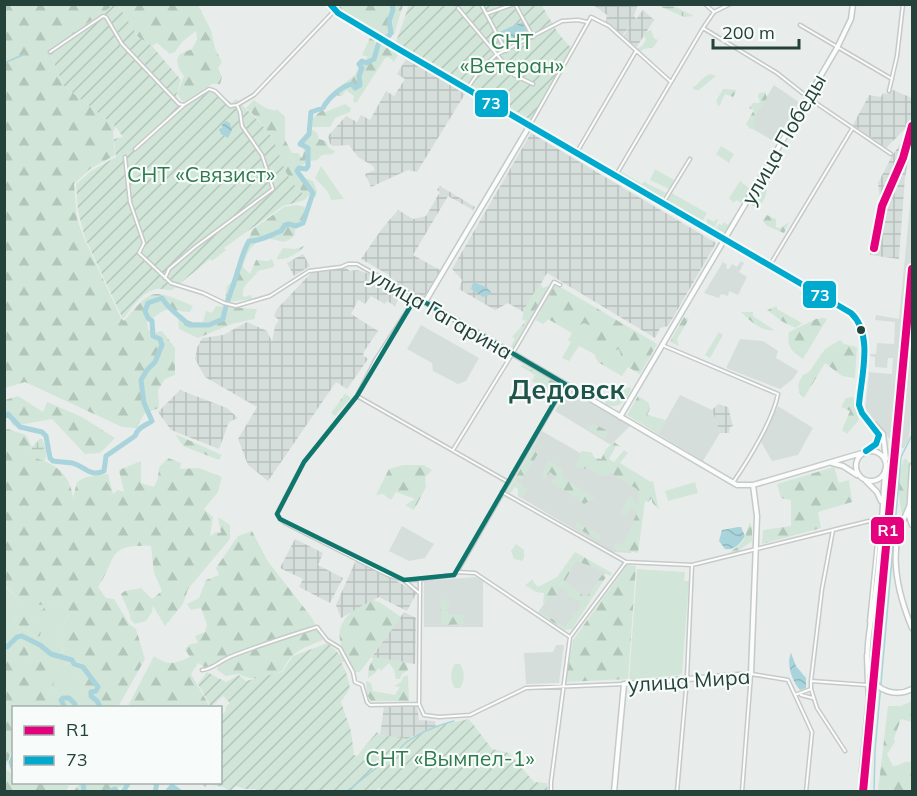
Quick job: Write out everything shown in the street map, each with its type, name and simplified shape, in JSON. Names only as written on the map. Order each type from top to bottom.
[{"type":"street","points":[[330,4],[335,10],[467,89],[851,313],[863,337],[859,405],[862,413],[883,434],[885,467],[877,579],[868,654],[869,669],[872,679],[879,687],[892,693],[902,693],[912,689]]},
{"type":"street","points":[[481,4],[506,51]]},
{"type":"street","points":[[486,14],[515,4],[533,37]]},
{"type":"street","points":[[705,4],[714,12]]},
{"type":"street","points":[[616,175],[703,28],[714,12],[730,4]]},
{"type":"street","name":"улица Победы","points":[[620,417],[837,48],[850,19],[853,4]]},
{"type":"street","points":[[889,91],[903,4]]},
{"type":"street","points":[[458,8],[514,75],[533,84]]},
{"type":"street","points":[[135,149],[184,105],[209,89],[215,91],[230,106],[237,105],[254,95],[335,10]]},
{"type":"street","points":[[50,52],[103,16],[106,17],[122,44],[179,104],[184,105]]},
{"type":"street","points":[[425,302],[591,17],[609,26],[671,82]]},
{"type":"street","points":[[467,89],[480,69],[496,55],[565,20],[578,20],[586,24]]},
{"type":"street","points":[[800,25],[892,79]]},
{"type":"street","points":[[703,28],[777,73],[891,154]]},
{"type":"street","points":[[577,153],[636,51]]},
{"type":"street","points":[[165,279],[169,269],[195,247],[273,189],[262,155],[242,126],[237,105]]},
{"type":"street","points":[[770,265],[853,128]]},
{"type":"street","name":"улица Гагарина","points":[[125,157],[130,202],[144,243],[139,253],[165,279],[236,306],[270,296],[309,271],[357,264],[733,483],[753,485]]},
{"type":"street","points":[[663,203],[690,159]]},
{"type":"street","points":[[453,450],[513,354],[554,282],[560,285]]},
{"type":"street","points":[[416,297],[376,359],[357,396],[304,462],[277,514],[285,523],[388,575],[404,580],[454,575],[566,384]]},
{"type":"street","points":[[662,345],[778,394],[775,408],[733,483]]},
{"type":"street","points":[[357,396],[508,482]]},
{"type":"street","points":[[862,478],[855,464],[864,452],[876,444],[879,437],[870,421]]},
{"type":"street","points":[[742,792],[751,674],[756,550],[757,504],[753,485],[872,450],[879,453],[885,467]]},
{"type":"street","points":[[825,463],[839,465],[862,478],[877,492],[882,504]]},
{"type":"street","points":[[900,528],[907,525],[912,526],[909,516],[912,466]]},
{"type":"street","points":[[862,478],[877,479],[885,467]]},
{"type":"street","points":[[502,492],[626,562],[692,565],[869,521],[878,532],[865,663],[868,698],[861,771]]},
{"type":"street","points":[[910,504],[900,528],[896,571],[902,600],[912,628]]},
{"type":"street","points":[[833,530],[822,589],[811,689],[817,708],[845,751]]},
{"type":"street","points":[[551,792],[562,687],[570,637],[626,562]]},
{"type":"street","points":[[677,792],[687,678],[692,565]]},
{"type":"street","points":[[457,572],[475,573],[570,637]]},
{"type":"street","points":[[404,580],[419,593]]},
{"type":"street","points":[[202,670],[277,638],[317,627],[327,640],[340,648],[353,672],[355,682],[362,685],[370,705],[419,704],[420,580]]},
{"type":"street","name":"улица Мира","points":[[419,704],[424,715],[460,717],[476,713],[520,689],[751,674],[788,680],[795,695]]},
{"type":"street","points":[[811,681],[867,685]]},
{"type":"street","points":[[614,792],[624,684]]},
{"type":"street","points":[[801,695],[811,689]]},
{"type":"street","points":[[806,792],[812,732],[795,695],[814,699]]},
{"type":"highlighted area","points":[[416,297],[565,384],[454,575],[404,580],[280,519],[277,514],[304,462],[357,396]]},
{"type":"shaded area","points":[[593,5],[638,5],[634,15],[636,19],[643,10],[654,20],[636,48],[623,37],[631,25],[622,36],[606,22],[607,15]]},
{"type":"shaded area","points":[[406,59],[465,94],[417,172],[408,170],[371,187],[365,174],[375,170],[373,166],[358,157],[349,145],[333,146],[330,144],[328,136],[346,116],[357,122],[361,115],[370,120],[386,91],[394,96],[405,79],[397,74]]},
{"type":"shaded area","points":[[774,85],[799,102],[775,142],[748,126]]},
{"type":"shaded area","points":[[893,90],[912,98],[912,119],[886,148],[853,125],[869,95],[881,97],[883,93],[887,94]]},
{"type":"shaded area","points":[[531,133],[716,243],[668,326],[660,328],[655,338],[547,273],[525,313],[508,303],[495,310],[459,289],[462,280],[452,269]]},
{"type":"shaded area","points":[[908,133],[912,134],[912,142],[905,177],[899,259],[870,255],[881,207],[878,183],[892,156]]},
{"type":"shaded area","points":[[912,184],[912,404],[909,439],[904,448],[901,448],[868,791],[861,792],[894,444],[865,410],[869,372],[892,374],[893,358],[888,358],[887,368],[875,367],[875,357],[870,354],[876,354],[877,343],[894,344],[895,322],[875,320],[876,315],[899,319]]},
{"type":"shaded area","points":[[440,186],[475,207],[473,210],[448,196],[413,255],[440,270],[424,297],[418,297],[390,280],[389,275],[361,259],[398,210],[413,219],[426,216],[440,192],[437,190]]},
{"type":"shaded area","points":[[303,254],[310,266],[294,276],[287,263]]},
{"type":"shaded area","points":[[741,261],[744,263],[739,272],[747,277],[738,295],[729,291],[728,296],[721,294],[719,298],[704,293],[723,262],[729,269],[732,264],[737,267]]},
{"type":"shaded area","points":[[346,268],[350,271],[357,270],[370,274],[399,290],[398,300],[395,306],[387,301],[385,304],[371,296],[365,304],[358,300],[351,314],[378,331],[363,355],[368,359],[347,389],[336,382],[268,481],[248,465],[238,439],[257,407],[205,377],[195,359],[197,348],[202,338],[223,335],[247,322],[267,331],[272,342],[275,326],[279,320],[274,316],[277,309],[312,272]]},
{"type":"shaded area","points":[[421,325],[479,358],[466,381],[458,384],[433,371],[432,363],[407,349]]},
{"type":"shaded area","points":[[740,339],[763,341],[778,351],[776,358],[798,371],[793,379],[780,389],[726,368]]},
{"type":"shaded area","points":[[180,390],[227,408],[238,418],[229,422],[219,449],[171,430],[158,412]]},
{"type":"shaded area","points":[[568,390],[630,426],[611,445],[555,411]]},
{"type":"shaded area","points":[[680,395],[712,410],[720,433],[703,461],[658,434]]},
{"type":"shaded area","points":[[718,404],[728,407],[733,426],[730,427],[729,433],[720,433],[712,410]]},
{"type":"shaded area","points":[[778,406],[813,428],[798,455],[772,461],[761,442]]},
{"type":"shaded area","points":[[542,431],[644,490],[631,553],[613,552],[518,496],[523,486],[514,480]]},
{"type":"shaded area","points":[[402,526],[434,544],[425,558],[409,561],[389,551]]},
{"type":"shaded area","points":[[295,539],[323,553],[318,565],[343,578],[330,603],[299,587],[303,579],[280,568]]},
{"type":"shaded area","points":[[578,558],[606,573],[565,630],[538,612]]},
{"type":"shaded area","points":[[356,560],[417,592],[407,611],[379,597],[341,618],[336,605]]},
{"type":"shaded area","points":[[475,577],[483,581],[483,627],[424,627],[424,581]]},
{"type":"shaded area","points":[[404,612],[416,618],[415,664],[371,658]]},
{"type":"shaded area","points":[[556,645],[564,645],[559,683],[526,684],[524,653],[553,652]]},
{"type":"shaded area","points":[[417,705],[419,720],[435,721],[436,726],[407,739],[380,735],[384,706]]},
{"type":"green space","points":[[340,4],[403,5],[394,35],[378,34],[339,9]]},
{"type":"green space","name":"СНТ «Ветеран»","points":[[541,4],[558,33],[571,48],[531,120],[396,42],[409,5]]},
{"type":"green space","points":[[5,5],[114,5],[49,50],[63,85],[116,127],[113,131],[115,155],[90,169],[74,184],[77,219],[121,318],[124,321],[141,302],[154,294],[169,296],[193,306],[190,312],[164,310],[147,322],[148,329],[153,333],[162,331],[175,348],[175,375],[165,379],[158,390],[159,408],[145,413],[136,428],[122,427],[25,382],[5,388]]},
{"type":"green space","name":"СНТ «Связист»","points":[[114,5],[118,5],[138,37],[152,46],[181,80],[176,96],[181,103],[185,103],[208,87],[214,88],[232,103],[236,99],[257,119],[271,136],[291,181],[301,190],[305,200],[283,206],[224,248],[226,250],[212,261],[210,259],[172,290],[157,289],[146,293],[123,319],[85,238],[78,211],[76,184],[91,171],[116,157],[114,139],[123,137],[116,127],[63,85],[49,50]]},
{"type":"green space","points":[[118,5],[198,5],[211,30],[215,48],[222,62],[218,68],[222,77],[220,84],[212,84],[184,102],[182,101],[177,94],[184,76],[177,60],[180,54],[192,49],[197,39],[196,31],[183,41],[175,52],[170,54],[157,43],[152,46],[138,37]]},
{"type":"green space","points":[[657,5],[672,5],[694,16],[684,17]]},
{"type":"green space","points":[[651,30],[654,38],[658,40],[654,47],[640,52],[637,49],[646,39],[643,35]]},
{"type":"green space","points":[[373,37],[376,44],[385,45],[398,55],[394,62],[389,57],[385,58],[357,102],[354,103],[354,96],[346,90],[342,96],[335,95],[334,91],[355,75],[359,65],[368,57],[362,55],[370,38]]},
{"type":"green space","points":[[711,74],[716,76],[699,90],[694,90],[693,87],[705,76]]},
{"type":"green space","points":[[723,89],[737,90],[733,97],[725,94],[719,107],[716,101]]},
{"type":"green space","points":[[765,92],[767,98],[756,116],[754,128],[750,129],[746,124],[754,110],[749,108],[753,103],[759,103],[759,93]]},
{"type":"green space","points":[[254,100],[268,109],[278,110],[285,117],[285,140],[292,153],[298,153],[302,158],[305,136],[313,130],[319,139],[326,141],[329,148],[335,151],[333,154],[322,155],[317,160],[299,167],[299,171],[305,178],[313,181],[317,191],[316,197],[309,195],[305,200],[301,190],[291,181],[271,137],[246,108]]},
{"type":"green space","points":[[345,104],[351,108],[350,112],[335,118],[330,127],[312,127],[313,118],[322,110],[325,112]]},
{"type":"green space","points":[[721,146],[734,154],[729,163],[716,154]]},
{"type":"green space","points":[[321,166],[344,199],[331,200],[328,192],[315,178]]},
{"type":"green space","points":[[655,169],[674,180],[669,189],[650,180]]},
{"type":"green space","points":[[620,171],[642,184],[645,181],[666,193],[661,200],[620,175]]},
{"type":"green space","points":[[754,180],[756,182],[744,202],[736,200],[734,203],[729,198],[740,181],[749,188]]},
{"type":"green space","points":[[763,184],[766,194],[762,203],[756,204],[757,208],[752,205]]},
{"type":"green space","points":[[670,192],[707,213],[703,220],[699,222],[699,219],[669,202],[666,203]]},
{"type":"green space","points":[[297,205],[305,207],[306,210],[303,218],[295,227],[295,235],[285,242],[268,239],[258,241],[246,257],[243,267],[250,274],[256,260],[272,259],[274,264],[274,267],[258,271],[244,288],[243,296],[250,295],[253,299],[227,302],[225,300],[227,286],[233,281],[241,252],[252,230],[284,207]]},
{"type":"green space","points":[[767,215],[776,219],[776,227],[780,228],[789,222],[784,233],[767,226],[763,221]]},
{"type":"green space","points":[[707,218],[714,222],[718,220],[716,228],[724,222],[728,225],[732,222],[726,234],[723,232],[721,235],[706,226]]},
{"type":"green space","points":[[304,246],[292,256],[276,259],[283,248],[295,249]]},
{"type":"green space","points":[[540,283],[543,288],[550,285],[513,348],[511,346],[515,339],[512,337],[526,321],[522,319],[524,309]]},
{"type":"green space","points":[[555,284],[657,344],[640,374],[628,367],[622,376],[598,362],[594,354],[579,346],[569,361],[562,358],[571,342],[568,340],[572,333],[548,319],[543,324],[536,320]]},
{"type":"green space","points":[[555,284],[605,313],[596,328],[584,323],[569,331],[548,319],[543,324],[536,320]]},
{"type":"green space","points":[[216,306],[257,309],[254,319],[232,324],[198,338],[179,329],[178,317],[192,322],[203,322],[206,311],[212,313]]},
{"type":"green space","points":[[777,306],[777,309],[802,323],[796,328],[767,310]]},
{"type":"green space","points":[[741,312],[753,312],[753,316],[774,330],[761,328]]},
{"type":"green space","points":[[606,314],[657,344],[640,374],[628,367],[622,376],[598,362],[616,360],[621,355],[619,349],[609,353],[595,339],[605,325]]},
{"type":"green space","points":[[684,317],[689,319],[677,339],[679,346],[670,342]]},
{"type":"green space","points":[[816,319],[827,319],[803,359],[791,348],[788,341],[789,332]]},
{"type":"green space","points":[[719,332],[723,335],[710,358],[705,355]]},
{"type":"green space","points":[[840,340],[844,344],[857,347],[855,378],[842,376],[825,363],[804,398],[798,387],[803,375],[809,372],[825,349]]},
{"type":"green space","points":[[523,365],[559,384],[555,393],[552,392],[555,387],[520,366]]},
{"type":"green space","points":[[535,375],[558,388],[554,394],[532,381]]},
{"type":"green space","points":[[630,387],[629,394],[621,404],[610,406],[605,404],[610,391],[616,392]]},
{"type":"green space","points":[[345,394],[351,398],[335,416],[331,413]]},
{"type":"green space","points":[[18,396],[43,412],[47,402],[82,417],[115,438],[100,453],[85,454],[52,419],[13,426],[5,411],[5,400]]},
{"type":"green space","points":[[638,396],[649,403],[650,409],[647,415],[666,420],[658,434],[627,415]]},
{"type":"green space","points":[[853,397],[859,420],[847,434],[842,430],[850,411],[841,407],[846,398]]},
{"type":"green space","points":[[594,424],[608,431],[605,439],[584,426],[589,427]]},
{"type":"green space","points":[[5,430],[26,435],[32,447],[32,455],[55,467],[64,475],[70,485],[73,498],[77,482],[86,477],[108,474],[113,494],[118,490],[124,492],[119,470],[141,461],[141,483],[154,487],[159,467],[168,458],[181,463],[180,469],[199,468],[222,477],[218,492],[204,509],[213,517],[210,536],[216,532],[221,533],[218,517],[230,525],[230,539],[188,589],[183,604],[165,626],[153,606],[146,621],[135,624],[130,619],[121,594],[141,588],[152,599],[162,591],[154,573],[151,546],[127,547],[120,550],[115,554],[98,587],[106,598],[114,599],[130,625],[136,629],[145,659],[119,706],[99,706],[84,692],[84,683],[75,676],[76,673],[84,672],[84,663],[71,662],[63,667],[56,660],[63,652],[62,634],[68,617],[66,609],[53,601],[50,606],[24,603],[5,586]]},
{"type":"green space","points":[[175,434],[222,455],[219,460],[183,446]]},
{"type":"green space","points":[[39,439],[42,439],[47,450],[45,461],[35,458],[31,453],[32,447]]},
{"type":"green space","points":[[614,442],[621,447],[616,446],[609,459],[614,462],[624,450],[628,453],[620,463],[651,482],[653,481],[659,510],[652,502],[652,498],[648,502],[645,501],[638,553],[613,548],[615,543],[622,544],[629,532],[637,512],[633,507],[624,516],[621,513],[628,498],[632,496],[635,503],[639,503],[637,489],[611,473],[604,477],[592,470],[576,467],[581,451],[591,452],[595,458],[601,459],[606,449]]},
{"type":"green space","points":[[532,449],[539,452],[522,480],[516,477]]},
{"type":"green space","points":[[905,458],[910,463],[906,507],[902,514],[899,485],[900,470]]},
{"type":"green space","points":[[548,460],[562,469],[563,478],[595,498],[584,504],[578,500],[578,496],[575,497],[551,482],[556,477],[550,472],[545,479],[541,479]]},
{"type":"green space","points":[[403,465],[424,465],[432,470],[425,477],[426,487],[414,510],[405,505],[415,499],[396,492],[391,500],[383,494],[376,495],[389,469]]},
{"type":"green space","points":[[834,467],[839,483],[849,480],[852,502],[818,512],[821,528],[762,544],[763,530],[791,526],[791,500],[781,498],[777,484]]},
{"type":"green space","points":[[514,480],[528,490],[521,498],[515,487],[510,493],[507,492]]},
{"type":"green space","points":[[695,482],[698,493],[668,501],[665,491]]},
{"type":"green space","points":[[577,522],[601,536],[599,540],[575,527]]},
{"type":"green space","points":[[750,522],[752,541],[737,552],[729,553],[744,540]]},
{"type":"green space","points":[[252,531],[267,560],[312,618],[323,640],[298,651],[282,671],[260,678],[244,677],[239,674],[226,676],[217,670],[218,664],[206,668],[198,663],[191,674],[209,706],[128,706],[154,656],[172,663],[190,657],[185,649],[190,644],[198,643],[195,636],[205,632],[207,625],[201,608],[191,610],[187,604],[199,598],[206,580],[219,575],[216,568],[238,536]]},
{"type":"green space","points":[[516,544],[524,550],[522,561],[514,559],[511,551]]},
{"type":"green space","points":[[575,552],[612,573],[610,576],[576,561],[565,581],[586,598],[602,575],[606,577],[572,629],[565,630],[538,612],[565,627],[579,609],[581,602],[569,596],[563,588],[558,588],[557,597],[550,597],[543,604],[544,593],[536,592],[525,585],[532,580],[538,587],[557,577]]},
{"type":"green space","points":[[627,565],[636,566],[628,679],[565,682],[573,640]]},
{"type":"green space","points":[[637,569],[685,572],[684,581],[689,581],[682,673],[679,675],[629,680]]},
{"type":"green space","points":[[4,586],[24,603],[53,601],[66,609],[68,617],[62,635],[63,667],[71,662],[84,663],[84,672],[77,673],[84,683],[84,692],[99,706],[64,706],[53,687],[48,671],[29,658],[26,645],[20,642],[5,649]],"holes":[[[20,615],[37,623],[36,637],[30,632],[12,622]]]},
{"type":"green space","points":[[446,599],[450,603],[446,610],[449,614],[464,615],[463,624],[442,625],[440,600]]},
{"type":"green space","points":[[373,600],[401,617],[360,672],[356,672],[344,653],[340,639],[341,625],[358,608]]},
{"type":"green space","points":[[44,607],[49,607],[52,611],[50,622],[36,619],[39,611]]},
{"type":"green space","points":[[23,610],[30,613],[29,619],[37,623],[41,631],[40,636],[36,637],[12,622]]},
{"type":"green space","points":[[19,641],[26,645],[29,658],[46,660],[48,671],[55,676],[53,687],[64,706],[12,706],[12,750],[5,769],[5,649]]},
{"type":"green space","name":"СНТ «Вымпел-1»","points":[[328,643],[341,656],[350,688],[341,702],[351,731],[354,755],[357,756],[377,732],[380,735],[407,739],[436,726],[469,719],[492,749],[509,753],[534,782],[547,783],[548,791],[402,792],[399,788],[393,791],[382,791],[379,788],[373,792],[256,792],[256,789],[236,786],[230,791],[207,784],[222,784],[222,714],[230,703],[223,696],[210,706],[198,684],[207,672],[226,682],[239,675],[246,681],[282,672],[293,656]]},
{"type":"green space","points":[[374,657],[406,662],[408,670],[402,674],[400,679],[396,679],[389,663],[381,671],[379,668],[368,678],[369,667]]},
{"type":"green space","points":[[455,664],[460,664],[464,673],[460,688],[455,688],[451,680],[451,672]]},
{"type":"green space","points":[[408,675],[409,701],[371,701],[367,695],[366,681],[371,683],[373,691],[395,695],[400,687],[394,686]]},
{"type":"green space","points":[[912,701],[912,722],[901,719],[894,738],[895,742],[887,754],[893,766],[912,762],[912,791],[878,791],[888,706],[901,706]]},
{"type":"green space","points":[[5,769],[12,773],[12,784],[65,784],[69,786],[66,791],[5,791]]},
{"type":"green space","points":[[79,784],[126,784],[111,791],[74,791]]},
{"type":"water","points":[[522,22],[526,26],[528,37],[508,47],[499,32]]},
{"type":"water","points":[[226,121],[230,123],[232,130],[228,138],[221,134],[219,129]]},
{"type":"water","points":[[473,282],[486,287],[491,292],[489,295],[483,297],[471,289]]},
{"type":"water","points":[[741,527],[745,536],[734,548],[725,549],[719,541],[722,530]]},
{"type":"water","points":[[791,653],[796,666],[806,678],[806,688],[800,690],[792,677],[789,662]]},
{"type":"waterway","points":[[381,37],[388,37],[391,33],[389,21],[393,10],[392,4]]},
{"type":"waterway","points":[[4,416],[8,414],[20,427],[42,432],[46,436],[50,458],[53,461],[76,464],[95,473],[104,471],[106,456],[152,421],[144,403],[141,380],[155,362],[162,345],[160,339],[153,336],[152,321],[145,311],[148,303],[162,298],[189,325],[209,325],[223,319],[249,241],[281,231],[285,225],[296,226],[303,223],[313,193],[297,171],[299,168],[306,169],[308,166],[308,148],[300,144],[309,134],[311,112],[323,108],[344,87],[352,84],[355,88],[360,85],[359,76],[362,68],[359,64],[362,61],[366,63],[374,59],[379,42]]},
{"type":"waterway","points":[[4,63],[25,54]]},
{"type":"waterway","points":[[874,792],[875,751],[901,457],[912,435]]},
{"type":"waterway","points":[[4,645],[7,647],[17,637],[22,636],[40,645],[51,654],[72,660],[74,664],[83,667],[98,687],[96,691],[91,692],[91,696],[100,706]]},
{"type":"waterway","points":[[64,706],[61,700],[63,698],[69,698],[75,704],[74,706]]},
{"type":"waterway","points":[[346,792],[416,736],[454,721]]},
{"type":"waterway","points":[[12,760],[12,765]]},
{"type":"waterway","points":[[83,784],[84,792]]},
{"type":"waterway","points":[[123,792],[128,784]]},
{"type":"waterway","points":[[155,792],[157,784]]},
{"type":"waterway","points":[[167,792],[172,786],[180,792]]},
{"type":"waterway","points":[[108,792],[115,789],[117,792]]},
{"type":"railway","points":[[874,248],[882,206],[903,158],[912,126]]},
{"type":"transit line","name":"73","points":[[330,4],[338,13],[395,47],[851,313],[858,322],[864,344],[859,405],[862,413],[879,435],[876,444],[866,451]]},
{"type":"transit line","name":"R1","points":[[874,248],[882,206],[903,158],[912,126]]},
{"type":"transit line","name":"R1","points":[[863,792],[912,269]]},
{"type":"district","name":"Дедовск","points":[[567,389]]}]
